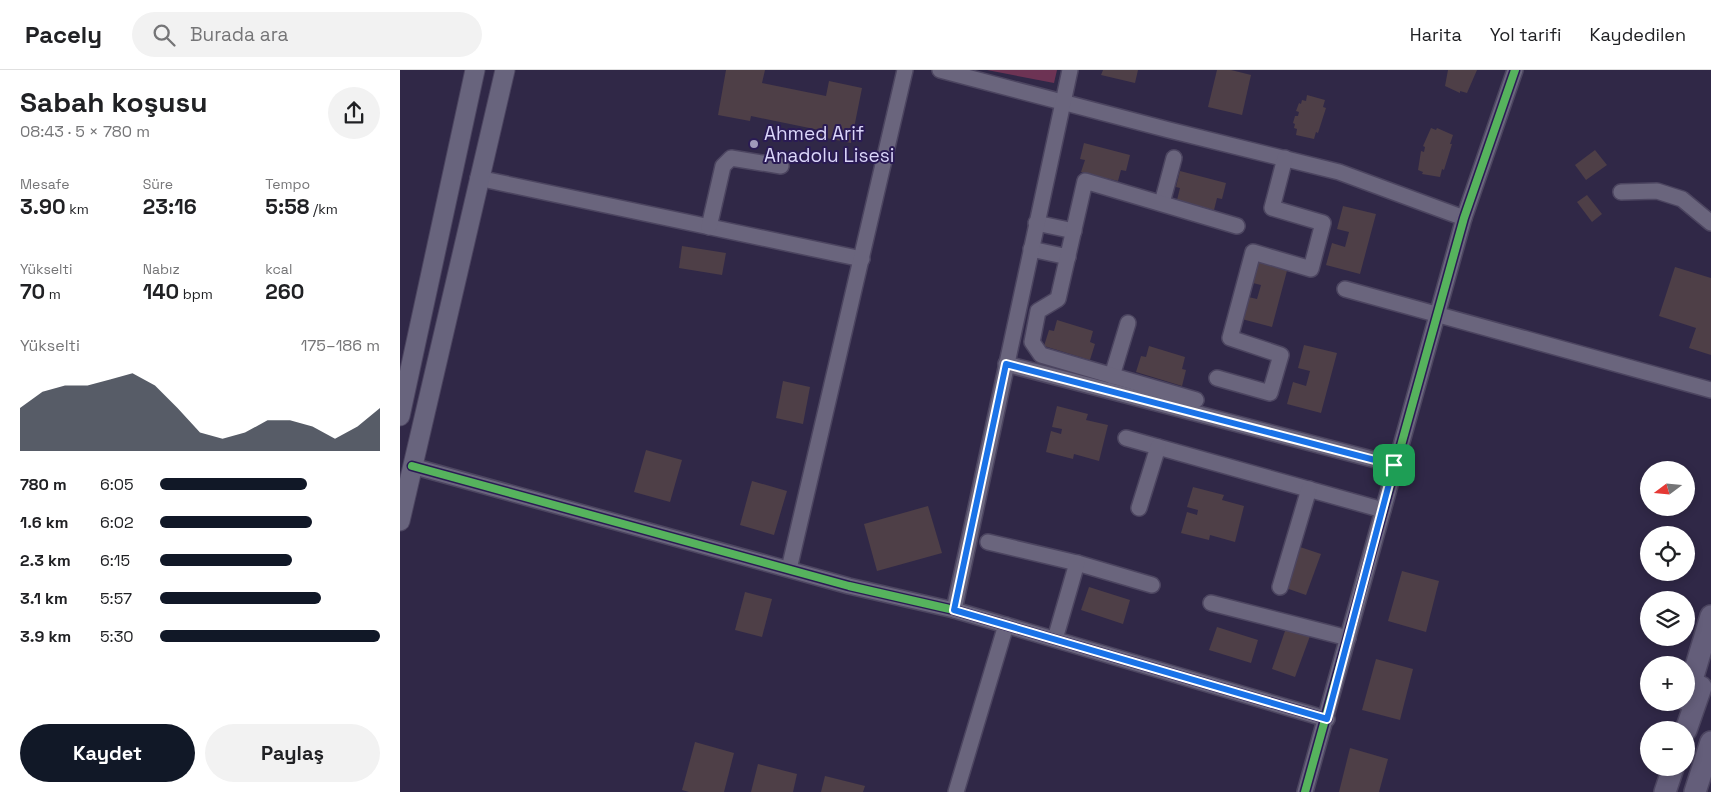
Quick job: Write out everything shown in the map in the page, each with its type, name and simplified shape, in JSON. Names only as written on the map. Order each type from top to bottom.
[{"type":"highway","points":[[1695,670],[1711,616]]},
{"type":"highway","points":[[1689,721],[1711,656]]},
{"type":"highway","points":[[1696,792],[1711,742]]},
{"type":"highway","points":[[1696,792],[1711,759]]},
{"type":"highway","points":[[1664,792],[1669,776]]},
{"type":"main road","points":[[400,416],[475,70]]},
{"type":"main road","points":[[400,521],[465,242],[478,178],[505,70]]},
{"type":"street","points":[[790,569],[906,70]]},
{"type":"street","points":[[940,70],[1339,172],[1464,218]]},
{"type":"street","points":[[954,610],[1070,70]]},
{"type":"street","points":[[1305,792],[1327,719],[1394,465],[1438,316],[1464,218],[1515,70]]},
{"type":"street","points":[[709,227],[723,166],[731,158],[781,166]]},
{"type":"street","points":[[1162,204],[1174,158]]},
{"type":"street","points":[[1217,378],[1270,393],[1281,355],[1230,338],[1253,252],[1311,269],[1323,223],[1272,208],[1285,158]]},
{"type":"street","points":[[478,178],[862,259]]},
{"type":"street","points":[[1196,400],[1041,355],[1032,342],[1038,311],[1058,299],[1085,181],[1237,226]]},
{"type":"street","points":[[1621,192],[1657,191],[1682,199],[1711,223]]},
{"type":"street","points":[[1036,223],[1074,231]]},
{"type":"street","points":[[1031,249],[1068,257]]},
{"type":"street","points":[[1345,289],[1711,390]]},
{"type":"street","points":[[1112,376],[1128,323]]},
{"type":"street","points":[[1006,364],[1394,465]]},
{"type":"street","points":[[1126,438],[1382,510]]},
{"type":"street","points":[[1139,508],[1158,447]]},
{"type":"street","points":[[412,466],[849,586],[954,610],[1327,719]]},
{"type":"street","points":[[1280,587],[1309,489]]},
{"type":"street","points":[[988,542],[1077,563],[1152,585]]},
{"type":"street","points":[[1055,639],[1077,563]]},
{"type":"street","points":[[1211,603],[1348,638]]},
{"type":"street","points":[[956,792],[1006,625]]},
{"type":"shaded area","points":[[987,70],[1057,70],[1054,83]]},
{"type":"building","points":[[726,70],[765,70],[762,83],[826,96],[829,81],[862,88],[851,143],[817,136],[819,130],[751,116],[750,121],[718,115]]},
{"type":"building","points":[[1103,70],[1138,70],[1135,83],[1101,75]]},
{"type":"building","points":[[1217,70],[1231,70],[1251,75],[1242,115],[1208,107]]},
{"type":"building","points":[[1448,70],[1477,70],[1467,93],[1460,91],[1460,93],[1445,86]]},
{"type":"building","points":[[1307,95],[1325,100],[1323,107],[1326,108],[1318,133],[1316,132],[1314,139],[1296,135],[1297,129],[1294,128],[1295,124],[1293,123],[1295,116],[1298,116],[1299,112],[1296,111],[1299,103],[1301,104],[1302,100],[1306,101]]},
{"type":"building","points":[[1431,128],[1436,130],[1437,128],[1453,135],[1444,170],[1442,169],[1440,177],[1422,174],[1423,172],[1418,170],[1421,151],[1424,152],[1425,147],[1423,146]]},
{"type":"building","points":[[1084,143],[1130,155],[1126,171],[1121,170],[1118,181],[1081,172],[1085,160],[1080,159]]},
{"type":"building","points":[[1595,150],[1607,165],[1586,180],[1575,165]]},
{"type":"building","points":[[1180,171],[1226,183],[1222,199],[1217,198],[1214,210],[1177,200],[1180,188],[1176,187]]},
{"type":"building","points":[[1587,195],[1602,214],[1592,222],[1577,202]]},
{"type":"building","points":[[1343,206],[1376,214],[1360,274],[1326,265],[1332,243],[1345,247],[1349,232],[1337,229]]},
{"type":"building","points":[[682,246],[726,253],[722,275],[679,268]]},
{"type":"building","points":[[1255,259],[1288,267],[1272,327],[1238,318],[1244,296],[1257,299],[1261,285],[1249,282]]},
{"type":"building","points":[[1675,267],[1711,278],[1711,355],[1689,348],[1696,328],[1659,316]]},
{"type":"building","points":[[1057,320],[1093,331],[1090,342],[1095,344],[1090,360],[1044,346],[1049,330],[1054,331]]},
{"type":"building","points":[[1304,345],[1337,353],[1321,413],[1287,404],[1293,382],[1306,386],[1310,371],[1298,368]]},
{"type":"building","points":[[1149,346],[1185,357],[1182,369],[1186,370],[1182,386],[1136,372],[1141,356],[1146,357]]},
{"type":"building","points":[[783,381],[810,387],[803,424],[776,418]]},
{"type":"building","points":[[1057,406],[1088,414],[1086,420],[1108,425],[1099,461],[1074,454],[1073,459],[1046,452],[1051,431],[1061,434],[1062,429],[1052,427]]},
{"type":"building","points":[[646,450],[682,460],[670,502],[634,492]]},
{"type":"building","points":[[752,481],[787,491],[774,535],[740,525]]},
{"type":"building","points":[[1193,487],[1224,495],[1222,500],[1244,506],[1235,542],[1210,535],[1209,540],[1181,533],[1187,512],[1197,515],[1198,510],[1187,507]]},
{"type":"building","points":[[928,506],[942,553],[877,571],[864,524]]},
{"type":"building","points":[[1297,546],[1321,554],[1306,595],[1283,587]]},
{"type":"building","points":[[1402,571],[1439,581],[1426,632],[1388,621]]},
{"type":"building","points":[[1089,587],[1130,600],[1123,624],[1081,610]]},
{"type":"building","points":[[745,592],[772,599],[762,637],[735,630]]},
{"type":"building","points":[[1217,627],[1258,640],[1251,663],[1209,650]]},
{"type":"building","points":[[1286,628],[1310,636],[1295,677],[1272,669]]},
{"type":"building","points":[[1376,659],[1413,669],[1400,720],[1362,710]]},
{"type":"building","points":[[695,742],[734,753],[724,792],[689,792],[682,790]]},
{"type":"building","points":[[1350,748],[1388,759],[1379,792],[1339,792]]},
{"type":"building","points":[[758,764],[797,774],[793,792],[751,792]]},
{"type":"building","points":[[825,776],[865,786],[863,792],[821,792]]},
{"type":"cycle path","points":[[1305,792],[1464,218],[1515,70]]},
{"type":"cycle path","points":[[412,466],[849,586],[954,610],[1327,719]]},
{"type":"place","name":"Ahmed Arif Anadolu Lisesi","points":[[754,144]]},
{"type":"route","points":[[1006,364],[1394,465],[1327,719],[954,610],[1006,364]]}]
